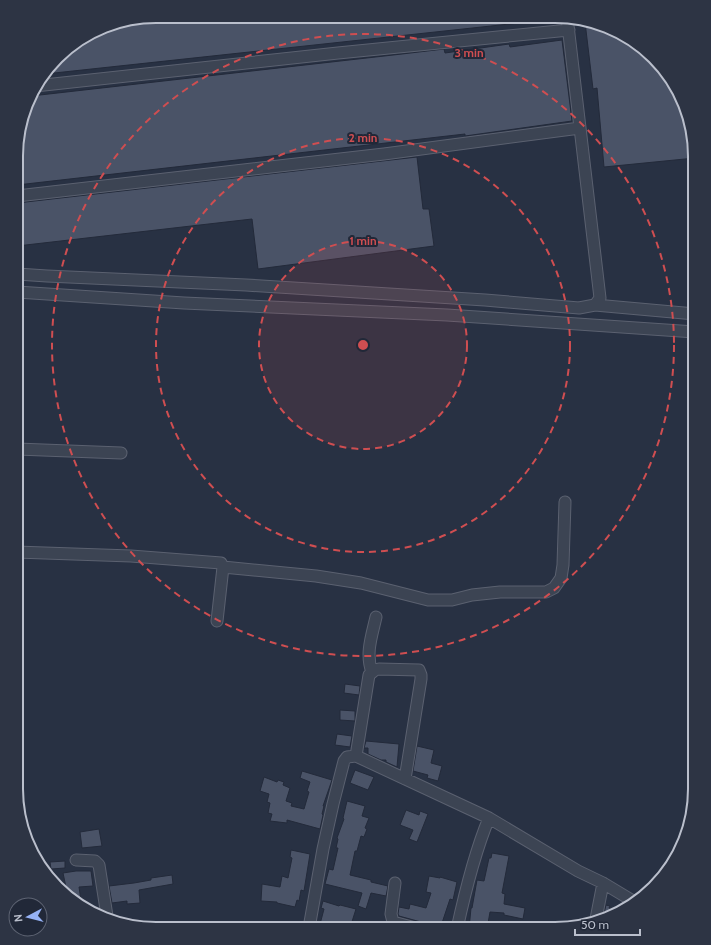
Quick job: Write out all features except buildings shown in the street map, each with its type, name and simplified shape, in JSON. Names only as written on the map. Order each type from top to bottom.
[{"type":"street","points":[[568,24],[600,298],[595,305]]},
{"type":"street","points":[[44,85],[569,30]]},
{"type":"street","points":[[23,195],[384,154],[580,128]]},
{"type":"street","points":[[23,274],[246,284],[486,300],[579,308],[595,305],[688,313]]},
{"type":"street","points":[[23,292],[184,303],[447,315],[688,332]]},
{"type":"street","points":[[23,449],[121,453]]},
{"type":"street","points":[[23,552],[131,556],[213,562],[221,563],[223,566],[316,576],[361,583],[428,600],[452,600],[500,592],[546,592],[554,588],[561,578],[563,565],[564,502]]},
{"type":"street","points":[[217,621],[223,566]]},
{"type":"street","points":[[372,672],[368,664],[368,654],[376,617]]},
{"type":"street","points":[[356,756],[368,678],[372,672],[379,669],[416,669],[421,675],[405,779]]},
{"type":"street","points":[[310,922],[323,849],[344,761],[347,757],[356,756],[488,818],[578,871],[630,899]]},
{"type":"street","points":[[459,922],[465,893],[488,818]]},
{"type":"street","points":[[76,860],[95,861],[100,866],[107,912]]},
{"type":"street","points":[[393,922],[391,914],[395,883]]},
{"type":"street","points":[[597,915],[603,884]]}]
